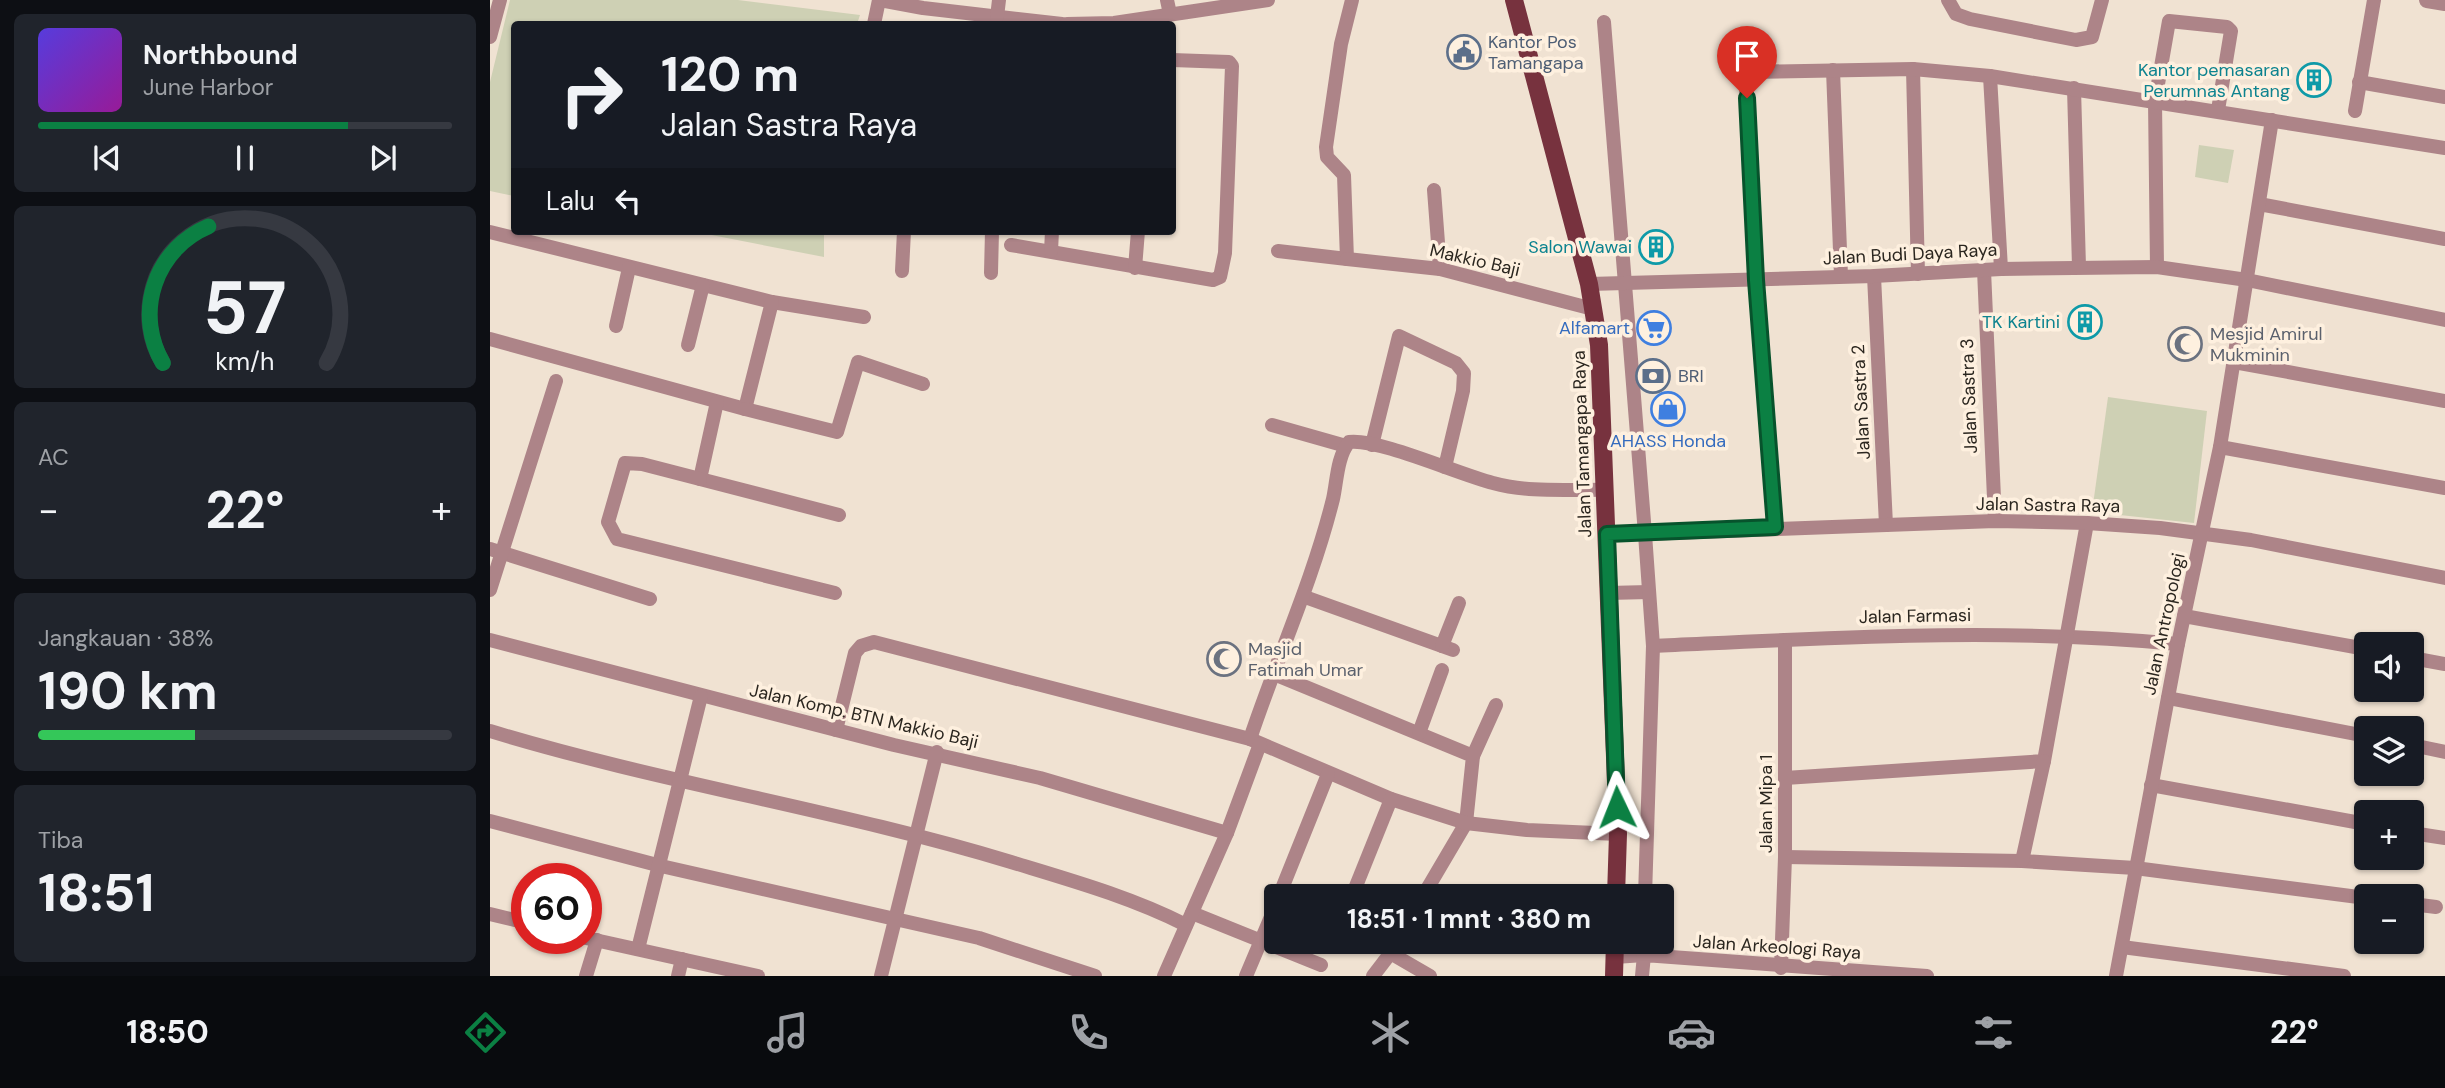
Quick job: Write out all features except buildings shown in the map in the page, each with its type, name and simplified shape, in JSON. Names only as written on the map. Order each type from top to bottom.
[{"type":"main road","name":"Jalan Tamangapa Raya","points":[[1514,0],[1589,284],[1599,345],[1618,834],[1616,884]]},
{"type":"main road","points":[[1614,976],[1615,954]]},
{"type":"street","points":[[490,37],[500,0]]},
{"type":"street","points":[[875,21],[878,3],[922,17],[1004,20],[999,0]]},
{"type":"street","points":[[1143,21],[1169,7],[1268,0]]},
{"type":"street","points":[[1347,259],[1344,175],[1327,158],[1326,147],[1341,44],[1352,0]]},
{"type":"street","points":[[1948,0],[1956,14],[1970,19],[2076,40],[2092,37],[2102,0]]},
{"type":"street","points":[[2355,111],[2374,0]]},
{"type":"street","points":[[2427,0],[2445,3]]},
{"type":"street","points":[[2157,267],[2155,101],[2167,26],[2172,19],[2227,27],[2231,31],[2218,110]]},
{"type":"street","points":[[1604,22],[1653,646],[1645,884]]},
{"type":"street","points":[[1011,244],[1135,268],[1213,280],[1220,277],[1224,269],[1232,66],[1228,62],[1176,60]]},
{"type":"street","points":[[1913,69],[1919,274]]},
{"type":"street","points":[[1775,527],[1756,280],[1745,72],[1913,69],[1990,76],[2218,110],[2445,149]]},
{"type":"street","points":[[1833,70],[1841,276]]},
{"type":"street","points":[[1990,76],[2001,269]]},
{"type":"street","points":[[2359,82],[2445,97]]},
{"type":"street","points":[[2074,88],[2079,267]]},
{"type":"street","name":"Jalan Antropologi","points":[[2116,976],[2178,643],[2220,447],[2272,120]]},
{"type":"street","points":[[1434,190],[1440,269]]},
{"type":"street","points":[[2259,204],[2445,239]]},
{"type":"street","points":[[490,232],[772,302],[863,317]]},
{"type":"street","points":[[902,271],[904,235]]},
{"type":"street","points":[[991,273],[992,235]]},
{"type":"street","points":[[1051,251],[1052,235]]},
{"type":"street","points":[[1135,268],[1138,235]]},
{"type":"street","name":"Makkio Baji","points":[[1278,251],[1440,269],[1593,309]]},
{"type":"street","name":"Jalan Budi Daya Raya","points":[[1589,284],[1874,276],[2001,269],[2157,267],[2247,280],[2445,320]]},
{"type":"street","points":[[616,326],[629,268]]},
{"type":"street","name":"Jalan Sastra 3","points":[[1984,270],[1995,521]]},
{"type":"street","name":"Jalan Sastra 2","points":[[1874,276],[1886,525]]},
{"type":"street","points":[[688,345],[702,285]]},
{"type":"street","points":[[745,409],[772,302]]},
{"type":"street","points":[[1372,444],[1399,336],[1456,363],[1464,373],[1463,391],[1445,467]]},
{"type":"street","points":[[490,339],[837,432],[858,362],[923,384]]},
{"type":"street","points":[[2234,362],[2318,380],[2445,401]]},
{"type":"street","points":[[490,590],[496,551],[555,381]]},
{"type":"street","points":[[700,479],[717,402]]},
{"type":"street","points":[[1272,425],[1346,446]]},
{"type":"street","points":[[1164,976],[1227,833],[1274,674],[1305,597],[1346,446],[1352,441],[1372,444],[1509,486],[1605,490]]},
{"type":"street","points":[[2220,447],[2445,488]]},
{"type":"street","points":[[835,593],[617,539],[608,522],[625,463],[642,464],[839,515]]},
{"type":"street","name":"Jalan Sastra Raya","points":[[1607,534],[1995,521],[2087,523],[2251,540],[2445,579]]},
{"type":"street","points":[[2022,861],[2044,761],[2087,523]]},
{"type":"street","points":[[496,551],[650,599]]},
{"type":"street","points":[[1608,593],[1649,592]]},
{"type":"street","points":[[1305,597],[1448,648],[1459,603]]},
{"type":"street","points":[[2185,616],[2354,647]]},
{"type":"street","name":"Jalan Farmasi","points":[[1653,646],[1925,633],[2066,634],[2178,643]]},
{"type":"street","name":"Jalan Komp. BTN Makkio Baji","points":[[490,640],[836,730],[1040,778],[1227,833]]},
{"type":"street","name":"Jalan Mipa 1","points":[[1781,968],[1785,858],[1785,640]]},
{"type":"street","points":[[836,730],[855,653],[861,646],[874,642],[1255,742],[1391,799],[1466,823],[1527,830],[1618,834]]},
{"type":"street","points":[[2424,660],[2445,664]]},
{"type":"street","points":[[1419,733],[1443,670]]},
{"type":"street","points":[[1274,674],[1473,756]]},
{"type":"street","points":[[638,949],[701,696]]},
{"type":"street","points":[[2168,698],[2354,734]]},
{"type":"street","points":[[1430,884],[1466,823],[1473,756],[1496,705]]},
{"type":"street","points":[[490,731],[556,751],[917,835],[1262,941],[1321,965]]},
{"type":"street","points":[[2424,747],[2445,751]]},
{"type":"street","points":[[881,976],[937,752]]},
{"type":"street","points":[[1785,778],[2044,761]]},
{"type":"street","points":[[1284,884],[1328,774]]},
{"type":"street","points":[[2151,785],[2354,822]]},
{"type":"street","points":[[1357,884],[1391,799]]},
{"type":"street","points":[[490,821],[660,866],[979,939],[1095,976]]},
{"type":"street","points":[[2424,835],[2445,838]]},
{"type":"street","points":[[1785,858],[2022,861],[2135,868],[2354,896]]},
{"type":"street","points":[[2424,906],[2436,907]]},
{"type":"street","points":[[490,914],[511,919]]},
{"type":"street","points":[[1246,976],[1264,936]]},
{"type":"street","points":[[602,941],[758,976]]},
{"type":"street","points":[[2122,947],[2344,976]]},
{"type":"street","name":"Jalan Arkeologi Raya","points":[[1674,952],[1841,974],[1927,976]]},
{"type":"street","points":[[586,976],[590,954]]},
{"type":"street","points":[[1373,976],[1391,954]]},
{"type":"street","points":[[1403,954],[1430,976]]},
{"type":"street","points":[[1642,976],[1644,954]]},
{"type":"street","points":[[678,976],[682,959]]},
{"type":"green space","points":[[510,0],[738,0],[860,15],[858,21],[511,21],[511,195],[490,191],[490,82]]},
{"type":"green space","points":[[2199,145],[2234,150],[2228,183],[2195,177]]},
{"type":"green space","points":[[711,235],[824,235],[824,257]]},
{"type":"green space","points":[[2108,397],[2207,411],[2194,523],[2092,512]]},
{"type":"place","name":"Kantor Pos Tamangapa","points":[[1464,52]]},
{"type":"place","name":"Kantor pemasaran Perumnas Antang","points":[[2314,80]]},
{"type":"place","name":"Salon Wawai","points":[[1656,247]]},
{"type":"place","name":"TK Kartini","points":[[2085,322]]},
{"type":"place","name":"Alfamart","points":[[1654,328]]},
{"type":"place","name":"Mesjid Amirul Mukminin","points":[[2185,344]]},
{"type":"place","name":"BRI","points":[[1653,376]]},
{"type":"place","name":"AHASS Honda","points":[[1668,409]]},
{"type":"place","name":"Masjid Fatimah Umar","points":[[1224,659]]},
{"type":"route","points":[[1617,807],[1607,534],[1775,527],[1756,280],[1747,98]]}]
